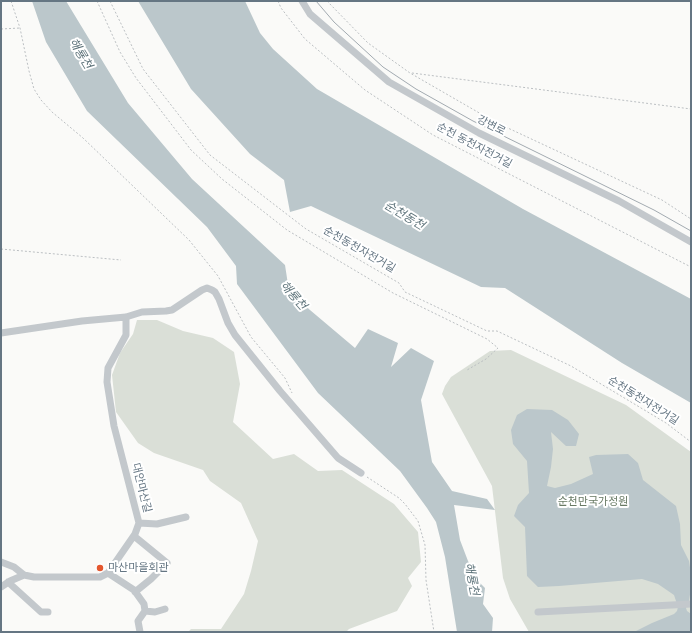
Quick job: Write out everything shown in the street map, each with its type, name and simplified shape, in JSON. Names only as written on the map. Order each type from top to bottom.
[{"type":"street","name":"강변로","points":[[302,1],[310,14],[389,82],[479,133],[619,201],[691,242]]},
{"type":"street","points":[[1,333],[82,321],[126,317],[142,312],[166,312],[172,310],[207,288],[215,292],[228,323],[235,335],[280,391],[338,458],[361,473]]},
{"type":"street","name":"대안마산길","points":[[108,573],[134,536],[139,523],[114,426],[107,382],[108,368],[126,335],[126,317]]},
{"type":"street","points":[[139,523],[157,524],[186,517]]},
{"type":"street","points":[[134,536],[167,563],[135,592]]},
{"type":"street","points":[[1,562],[14,567],[24,575]]},
{"type":"street","points":[[1,587],[24,575],[53,578],[68,576],[92,578],[100,577],[108,573],[135,592],[144,604],[146,611]]},
{"type":"street","points":[[8,582],[41,612],[48,612]]},
{"type":"street","points":[[538,612],[691,604]]},
{"type":"street","points":[[146,611],[155,612],[165,609]]},
{"type":"street","points":[[140,632],[138,621],[146,611]]},
{"type":"path","points":[[11,1],[20,28],[34,89],[41,100],[52,112],[83,138],[190,240],[218,276],[251,337],[285,378],[288,388],[293,396]]},
{"type":"path","points":[[96,1],[120,52],[136,78],[191,150],[222,179],[287,230],[393,293],[487,339],[498,348],[486,359],[467,370]]},
{"type":"path","name":"순천동천자전거길","points":[[110,1],[144,69],[210,155],[306,229],[399,283],[405,292],[487,331],[497,331],[571,366],[666,422],[691,442]]},
{"type":"path","name":"순천 동천자전거길","points":[[278,1],[281,8],[305,39],[365,90],[433,135],[691,267]]},
{"type":"path","points":[[327,1],[368,43],[410,73],[495,122],[662,200],[691,219]]},
{"type":"path","points":[[1,29],[20,28]]},
{"type":"path","points":[[410,73],[691,109]]},
{"type":"path","points":[[1,249],[122,260]]},
{"type":"path","points":[[361,473],[399,498],[418,521],[425,546],[426,580],[434,632]]},
{"type":"green space","points":[[137,320],[157,320],[183,331],[213,338],[234,352],[240,384],[233,422],[273,459],[294,454],[318,471],[342,470],[394,504],[418,532],[421,562],[408,578],[412,586],[397,611],[349,629],[346,632],[188,632],[191,629],[221,629],[244,594],[258,541],[241,503],[210,481],[203,470],[154,453],[138,443],[116,412],[112,375],[120,353],[133,334]]},
{"type":"green space","name":"순천만국가정원","points":[[511,350],[626,405],[691,452],[691,632],[529,632],[510,599],[503,578],[492,486],[442,394],[451,377],[490,351]]},
{"type":"water","name":"해룡천","points":[[32,1],[66,1],[128,103],[192,179],[285,265],[289,291],[310,310],[355,348],[368,329],[398,343],[391,367],[411,348],[434,361],[421,400],[432,462],[452,491],[487,499],[495,510],[454,505],[460,540],[477,580],[485,588],[483,604],[493,618],[492,632],[457,632],[445,557],[436,522],[427,508],[400,471],[318,393],[237,284],[236,266],[207,227],[87,111],[46,42]]},
{"type":"water","name":"순천동천","points":[[138,1],[245,1],[260,33],[273,49],[317,89],[523,209],[691,299],[691,403],[622,363],[505,288],[481,287],[311,206],[290,212],[284,180],[250,154],[191,89]]},
{"type":"water","points":[[527,409],[552,410],[568,420],[579,434],[576,446],[566,446],[551,432],[553,449],[547,486],[555,488],[571,484],[593,474],[589,457],[596,455],[628,454],[638,463],[643,480],[676,506],[680,524],[681,545],[689,561],[691,574],[691,588],[689,601],[686,608],[691,614],[691,632],[634,632],[674,614],[677,611],[678,607],[674,595],[658,584],[642,579],[538,587],[527,576],[525,527],[514,516],[518,505],[529,493],[527,461],[513,444],[511,430],[517,415]]},
{"type":"tram line","points":[[316,1],[334,22],[383,67],[416,89],[473,121],[654,210],[691,231]]},
{"type":"place","name":"마산마을회관","points":[[100,568]]}]
